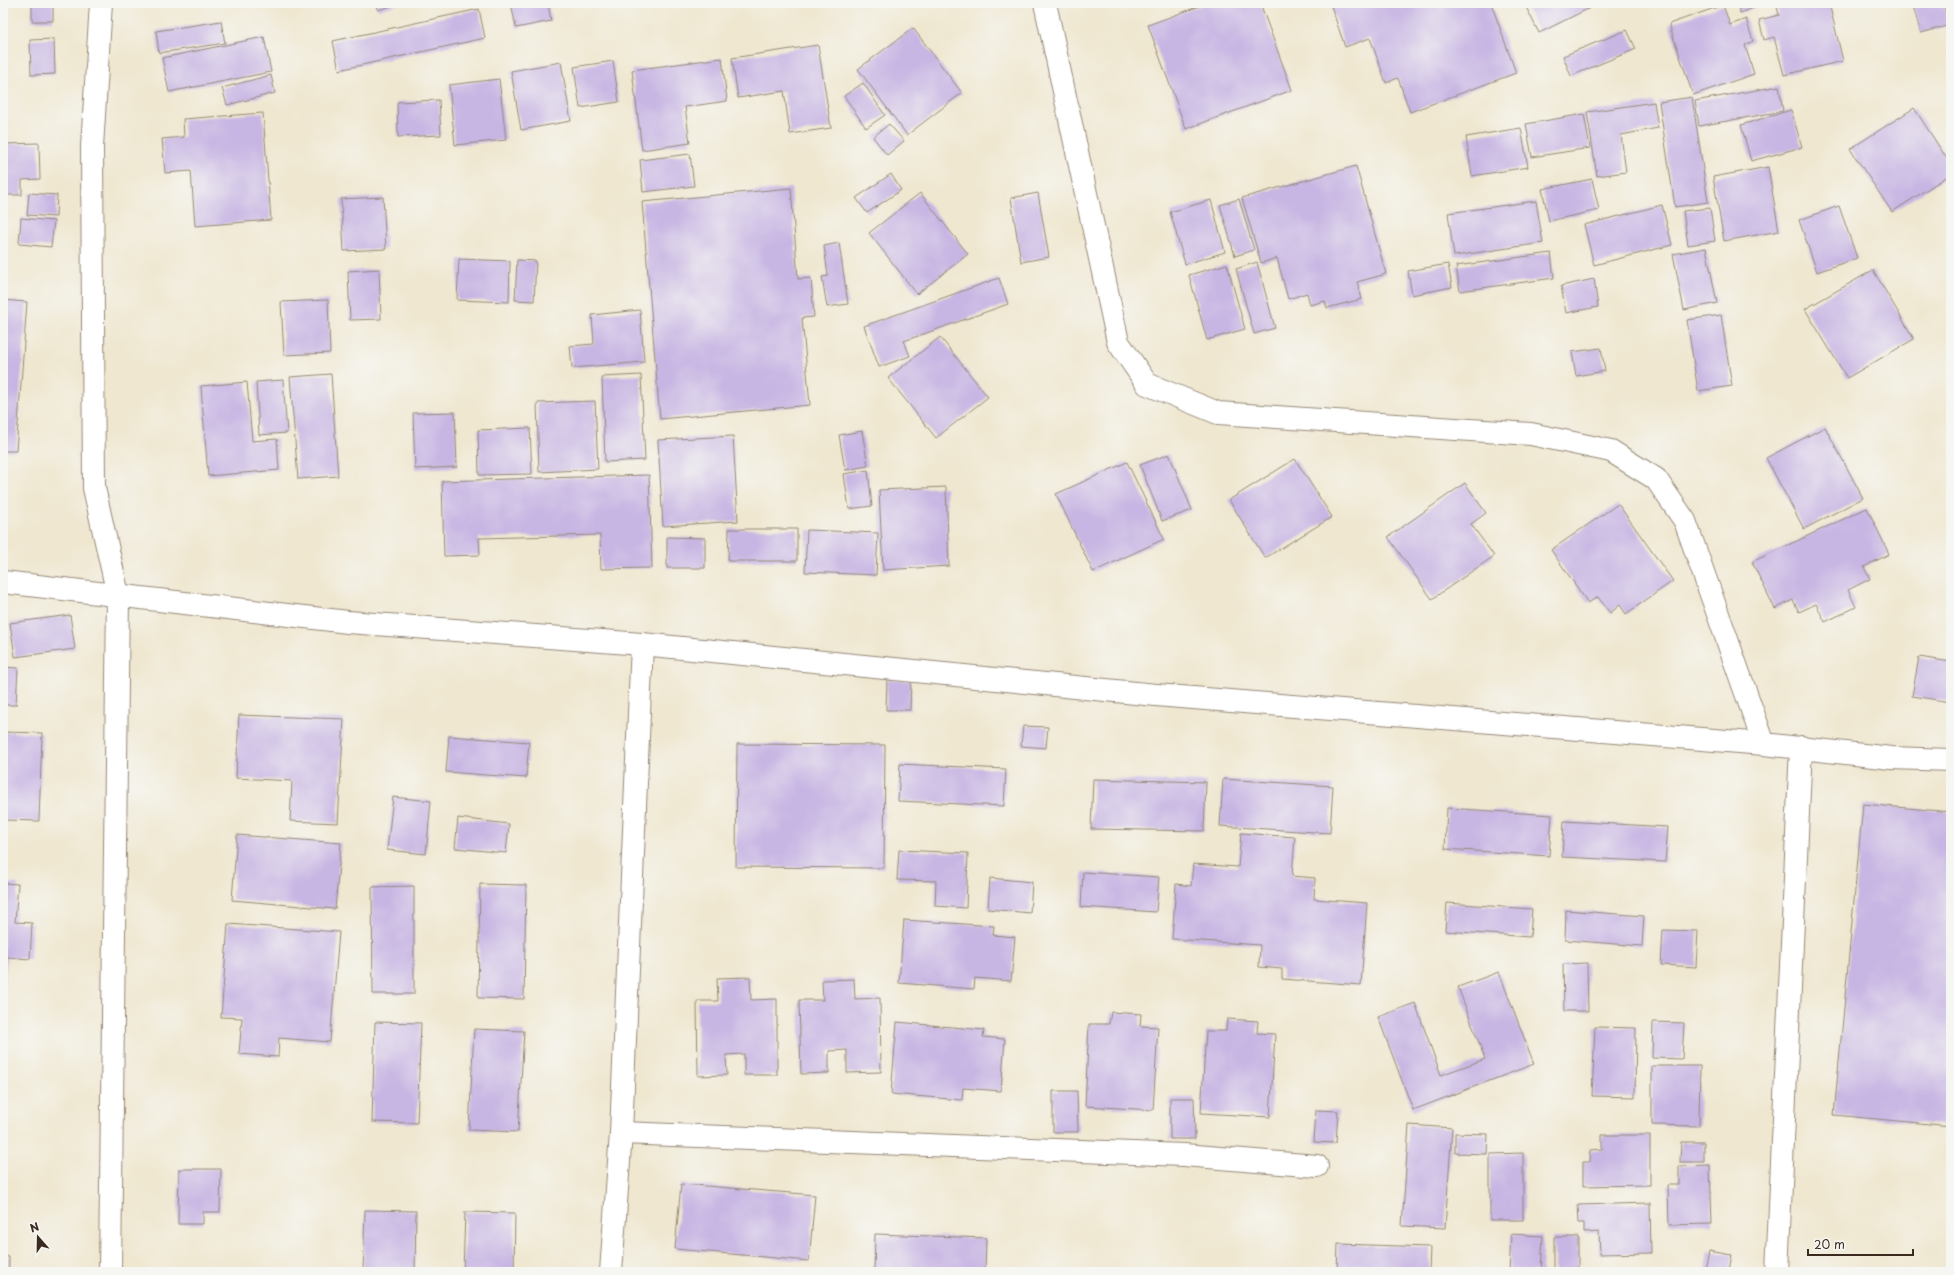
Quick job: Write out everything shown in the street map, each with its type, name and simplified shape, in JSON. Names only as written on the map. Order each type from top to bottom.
[{"type":"street","points":[[101,3],[92,147],[94,488],[118,595],[110,1272]]},
{"type":"street","points":[[1045,3],[1118,342],[1147,384],[1218,413],[1531,434],[1611,450],[1656,479],[1685,521],[1764,744]]},
{"type":"street","points":[[3,582],[348,622],[642,644],[1156,695],[1801,747],[1891,758],[1951,760]]},
{"type":"street","points":[[610,1272],[620,1133],[642,644]]},
{"type":"street","points":[[1777,1272],[1801,747]]},
{"type":"street","points":[[620,1133],[1184,1155],[1317,1166]]},
{"type":"building","points":[[32,3],[53,3],[53,21],[32,21]]},
{"type":"building","points":[[376,3],[402,3],[378,10]]},
{"type":"building","points":[[511,3],[548,3],[551,21],[516,28]]},
{"type":"building","points":[[1208,3],[1260,3],[1292,90],[1186,129],[1148,25]]},
{"type":"building","points":[[1330,3],[1491,3],[1516,73],[1410,112],[1398,78],[1386,83],[1370,38],[1345,47]]},
{"type":"building","points":[[1524,3],[1600,3],[1539,33]]},
{"type":"building","points":[[1737,3],[1764,3],[1764,4],[1740,13]]},
{"type":"building","points":[[1776,3],[1829,3],[1843,61],[1784,75],[1774,37],[1764,40],[1759,20],[1779,15]]},
{"type":"building","points":[[1912,3],[1943,3],[1950,25],[1921,33]]},
{"type":"building","points":[[1723,5],[1730,25],[1746,19],[1753,41],[1745,45],[1754,74],[1693,95],[1669,24]]},
{"type":"building","points":[[479,9],[485,38],[339,70],[333,41]]},
{"type":"building","points":[[221,21],[225,43],[159,53],[156,31]]},
{"type":"building","points":[[913,28],[962,93],[907,135],[858,69]]},
{"type":"building","points":[[1627,30],[1636,49],[1571,76],[1563,56]]},
{"type":"building","points":[[264,37],[271,72],[169,92],[162,58]]},
{"type":"building","points":[[54,39],[55,74],[31,75],[30,40]]},
{"type":"building","points":[[818,45],[831,128],[790,134],[784,91],[738,98],[732,58]]},
{"type":"building","points":[[722,58],[727,101],[685,107],[690,143],[642,150],[632,70]]},
{"type":"building","points":[[613,61],[619,102],[580,108],[574,67]]},
{"type":"building","points":[[561,62],[571,121],[521,130],[511,71]]},
{"type":"building","points":[[271,75],[275,93],[227,105],[222,88]]},
{"type":"building","points":[[499,79],[506,140],[455,145],[449,85]]},
{"type":"building","points":[[863,83],[885,115],[866,128],[844,96]]},
{"type":"building","points":[[1779,86],[1783,111],[1699,126],[1695,101]]},
{"type":"building","points":[[1692,97],[1708,202],[1675,207],[1659,102]]},
{"type":"building","points":[[439,100],[441,135],[398,137],[397,102]]},
{"type":"building","points":[[1654,102],[1658,128],[1621,135],[1626,172],[1597,176],[1587,112]]},
{"type":"building","points":[[1914,108],[1951,165],[1951,174],[1892,212],[1850,149]]},
{"type":"building","points":[[1791,110],[1802,147],[1751,161],[1741,125]]},
{"type":"building","points":[[263,113],[271,220],[195,226],[191,171],[165,173],[162,139],[184,137],[183,119]]},
{"type":"building","points":[[1584,114],[1590,148],[1532,157],[1526,124]]},
{"type":"building","points":[[889,124],[904,141],[887,155],[873,137]]},
{"type":"building","points":[[1521,128],[1528,167],[1472,176],[1466,137]]},
{"type":"building","points":[[39,143],[40,179],[22,180],[22,195],[3,195],[3,144]]},
{"type":"building","points":[[690,154],[694,186],[643,192],[640,160]]},
{"type":"building","points":[[1356,166],[1386,274],[1357,282],[1362,299],[1327,308],[1325,301],[1310,305],[1307,293],[1288,299],[1277,258],[1261,263],[1242,198]]},
{"type":"building","points":[[1768,167],[1779,231],[1724,241],[1713,177]]},
{"type":"building","points":[[891,174],[901,190],[867,213],[856,198]]},
{"type":"building","points":[[1592,179],[1599,210],[1549,221],[1542,189]]},
{"type":"building","points":[[791,188],[798,279],[811,278],[814,317],[802,318],[810,405],[660,419],[642,202]]},
{"type":"building","points":[[29,193],[57,195],[56,217],[27,215]]},
{"type":"building","points":[[920,193],[968,254],[917,294],[869,233]]},
{"type":"building","points":[[1038,193],[1049,257],[1021,262],[1011,198]]},
{"type":"building","points":[[383,197],[386,249],[344,251],[341,199]]},
{"type":"building","points":[[1239,199],[1254,250],[1235,256],[1220,205]]},
{"type":"building","points":[[1211,200],[1225,252],[1185,264],[1170,212]]},
{"type":"building","points":[[1536,201],[1543,243],[1454,256],[1448,213]]},
{"type":"building","points":[[1662,205],[1672,245],[1594,265],[1584,225]]},
{"type":"building","points":[[1839,206],[1857,258],[1817,272],[1799,220]]},
{"type":"building","points":[[1710,208],[1715,241],[1688,245],[1683,211]]},
{"type":"building","points":[[21,218],[54,221],[51,247],[19,244]]},
{"type":"building","points":[[839,243],[848,304],[827,307],[822,277],[828,276],[824,246]]},
{"type":"building","points":[[1706,248],[1717,303],[1684,310],[1673,254]]},
{"type":"building","points":[[1551,253],[1554,278],[1460,291],[1456,266]]},
{"type":"building","points":[[459,259],[510,261],[509,302],[457,300]]},
{"type":"building","points":[[517,260],[536,261],[534,301],[515,300]]},
{"type":"building","points":[[1257,262],[1275,328],[1254,334],[1236,269]]},
{"type":"building","points":[[1227,264],[1245,329],[1207,340],[1189,275]]},
{"type":"building","points":[[1448,264],[1452,287],[1412,295],[1408,271]]},
{"type":"building","points":[[379,269],[381,319],[350,320],[348,271]]},
{"type":"building","points":[[1873,270],[1914,339],[1847,378],[1805,309]]},
{"type":"building","points":[[999,278],[1008,304],[904,341],[910,356],[879,367],[864,326]]},
{"type":"building","points":[[1594,279],[1598,307],[1566,313],[1561,286]]},
{"type":"building","points":[[3,300],[27,302],[16,451],[3,451]]},
{"type":"building","points":[[328,300],[330,353],[284,355],[281,302]]},
{"type":"building","points":[[640,310],[644,362],[572,368],[570,346],[594,344],[592,315]]},
{"type":"building","points":[[1721,315],[1732,386],[1698,391],[1687,320]]},
{"type":"building","points":[[940,337],[988,397],[936,438],[888,378]]},
{"type":"building","points":[[1601,348],[1605,371],[1576,376],[1572,352]]},
{"type":"building","points":[[331,374],[338,476],[298,479],[290,377]]},
{"type":"building","points":[[641,375],[645,460],[605,462],[602,377]]},
{"type":"building","points":[[283,380],[287,433],[259,435],[256,382]]},
{"type":"building","points":[[247,382],[252,441],[277,439],[279,470],[208,476],[201,386]]},
{"type":"building","points":[[595,401],[598,469],[539,472],[537,403]]},
{"type":"building","points":[[455,412],[457,467],[415,469],[413,413]]},
{"type":"building","points":[[1825,427],[1863,498],[1804,529],[1766,458]]},
{"type":"building","points":[[530,428],[532,474],[479,475],[478,430]]},
{"type":"building","points":[[862,431],[868,466],[845,470],[839,435]]},
{"type":"building","points":[[733,436],[738,521],[663,526],[658,440]]},
{"type":"building","points":[[1169,454],[1192,510],[1162,521],[1140,465]]},
{"type":"building","points":[[1295,459],[1332,517],[1265,558],[1229,500]]},
{"type":"building","points":[[1127,462],[1164,539],[1093,572],[1056,494]]},
{"type":"building","points":[[868,470],[872,506],[849,509],[844,474]]},
{"type":"building","points":[[649,475],[652,568],[601,569],[600,535],[479,538],[480,555],[444,556],[442,481]]},
{"type":"building","points":[[1465,483],[1486,513],[1471,524],[1494,556],[1432,599],[1388,537]]},
{"type":"building","points":[[946,487],[949,566],[883,570],[879,490]]},
{"type":"building","points":[[1618,504],[1673,581],[1626,614],[1620,605],[1610,613],[1598,597],[1588,603],[1551,550]]},
{"type":"building","points":[[1867,508],[1889,554],[1864,567],[1870,579],[1848,590],[1856,607],[1825,622],[1816,604],[1799,612],[1793,600],[1775,609],[1752,562]]},
{"type":"building","points":[[729,529],[797,529],[797,561],[728,561]]},
{"type":"building","points":[[807,530],[878,533],[876,575],[805,572]]},
{"type":"building","points":[[667,537],[705,538],[705,568],[667,568]]},
{"type":"building","points":[[70,615],[75,649],[15,657],[10,623]]},
{"type":"building","points":[[1919,657],[1951,662],[1951,702],[1912,696]]},
{"type":"building","points":[[3,667],[18,668],[16,705],[3,705]]},
{"type":"building","points":[[887,680],[911,681],[910,710],[886,710]]},
{"type":"building","points":[[239,715],[344,719],[338,823],[290,821],[292,781],[236,778]]},
{"type":"building","points":[[1023,726],[1048,727],[1046,748],[1021,746]]},
{"type":"building","points":[[3,732],[42,733],[39,821],[3,820]]},
{"type":"building","points":[[449,736],[529,742],[526,778],[446,772]]},
{"type":"building","points":[[737,744],[885,745],[884,868],[736,867]]},
{"type":"building","points":[[900,764],[1006,769],[1004,806],[898,801]]},
{"type":"building","points":[[1093,779],[1206,782],[1204,831],[1091,829]]},
{"type":"building","points":[[1223,779],[1333,786],[1330,833],[1220,826]]},
{"type":"building","points":[[393,797],[431,801],[426,854],[387,850]]},
{"type":"building","points":[[1863,804],[1951,812],[1951,1126],[1834,1115]]},
{"type":"building","points":[[1447,808],[1552,815],[1549,856],[1445,849]]},
{"type":"building","points":[[458,818],[509,824],[506,853],[455,848]]},
{"type":"building","points":[[1564,821],[1668,827],[1665,862],[1562,857]]},
{"type":"building","points":[[1241,833],[1295,837],[1292,876],[1315,878],[1314,899],[1367,903],[1361,985],[1282,979],[1282,969],[1259,967],[1260,945],[1172,939],[1176,884],[1191,886],[1193,864],[1238,867]]},
{"type":"building","points":[[237,835],[341,843],[335,909],[232,900]]},
{"type":"building","points":[[899,850],[968,853],[966,908],[935,906],[936,881],[897,880]]},
{"type":"building","points":[[1083,872],[1159,877],[1156,912],[1081,907]]},
{"type":"building","points":[[990,878],[1032,882],[1030,913],[988,909]]},
{"type":"building","points":[[3,883],[18,884],[15,922],[32,923],[30,959],[7,957],[4,989]]},
{"type":"building","points":[[480,884],[526,885],[524,999],[478,998]]},
{"type":"building","points":[[414,886],[414,994],[373,994],[372,887]]},
{"type":"building","points":[[1447,903],[1532,909],[1530,937],[1445,931]]},
{"type":"building","points":[[1566,910],[1644,916],[1642,946],[1565,940]]},
{"type":"building","points":[[904,920],[994,926],[993,935],[1015,937],[1011,981],[975,978],[974,989],[899,983]]},
{"type":"building","points":[[228,924],[339,932],[330,1042],[279,1038],[278,1057],[239,1054],[242,1018],[221,1017]]},
{"type":"building","points":[[1663,930],[1698,931],[1696,967],[1661,965]]},
{"type":"building","points":[[1587,963],[1588,1011],[1564,1011],[1563,964]]},
{"type":"building","points":[[1499,972],[1534,1064],[1413,1110],[1378,1017],[1415,1003],[1441,1075],[1485,1059],[1458,987]]},
{"type":"building","points":[[750,977],[751,1000],[777,999],[777,1075],[744,1075],[744,1054],[726,1055],[727,1075],[698,1076],[697,1001],[718,1001],[717,978]]},
{"type":"building","points":[[854,979],[855,999],[880,998],[881,1072],[847,1073],[847,1050],[829,1051],[829,1073],[801,1074],[799,1000],[823,1000],[822,980]]},
{"type":"building","points":[[1111,1012],[1141,1014],[1140,1026],[1158,1027],[1153,1110],[1085,1106],[1089,1024],[1109,1024]]},
{"type":"building","points":[[1227,1019],[1258,1021],[1257,1033],[1275,1034],[1270,1117],[1201,1113],[1206,1031],[1226,1031]]},
{"type":"building","points":[[375,1022],[421,1023],[417,1123],[372,1122]]},
{"type":"building","points":[[897,1022],[984,1030],[983,1037],[1005,1039],[1001,1091],[963,1088],[962,1100],[891,1094]]},
{"type":"building","points":[[1653,1022],[1684,1023],[1682,1059],[1652,1058]]},
{"type":"building","points":[[1595,1027],[1636,1028],[1635,1097],[1592,1096]]},
{"type":"building","points":[[474,1029],[524,1031],[518,1132],[469,1130]]},
{"type":"building","points":[[1652,1066],[1700,1066],[1699,1126],[1652,1125]]},
{"type":"building","points":[[1053,1091],[1077,1091],[1078,1132],[1053,1132]]},
{"type":"building","points":[[1170,1098],[1194,1098],[1195,1139],[1170,1139]]},
{"type":"building","points":[[1316,1110],[1338,1111],[1336,1143],[1314,1142]]},
{"type":"building","points":[[1409,1125],[1452,1128],[1445,1228],[1402,1226]]},
{"type":"building","points":[[1455,1133],[1488,1134],[1487,1154],[1455,1153]]},
{"type":"building","points":[[1602,1135],[1650,1135],[1650,1185],[1583,1186],[1583,1162],[1589,1162],[1590,1150],[1602,1149]]},
{"type":"building","points":[[1681,1142],[1704,1142],[1704,1162],[1680,1162]]},
{"type":"building","points":[[1523,1153],[1523,1220],[1490,1220],[1490,1154]]},
{"type":"building","points":[[1710,1165],[1712,1224],[1669,1225],[1668,1185],[1679,1185],[1679,1166]]},
{"type":"building","points":[[179,1169],[221,1169],[220,1212],[203,1212],[203,1224],[178,1224]]},
{"type":"building","points":[[681,1184],[815,1195],[809,1261],[675,1249]]},
{"type":"building","points":[[1650,1203],[1651,1253],[1600,1254],[1599,1232],[1584,1233],[1584,1223],[1579,1223],[1578,1205]]},
{"type":"building","points":[[365,1210],[416,1211],[415,1272],[363,1272]]},
{"type":"building","points":[[465,1212],[515,1213],[514,1272],[463,1272]]},
{"type":"building","points":[[875,1234],[986,1238],[985,1272],[874,1272]]},
{"type":"building","points":[[1511,1234],[1543,1236],[1541,1272],[1509,1272]]},
{"type":"building","points":[[1554,1237],[1578,1237],[1578,1271],[1554,1271]]},
{"type":"building","points":[[1338,1244],[1430,1247],[1429,1272],[1337,1272]]},
{"type":"building","points":[[1709,1251],[1732,1255],[1729,1272],[1705,1270]]},
{"type":"building","points":[[3,1256],[9,1257],[9,1272],[3,1272]]},
{"type":"building","points":[[1597,1269],[1633,1269],[1633,1272],[1597,1272]]}]
